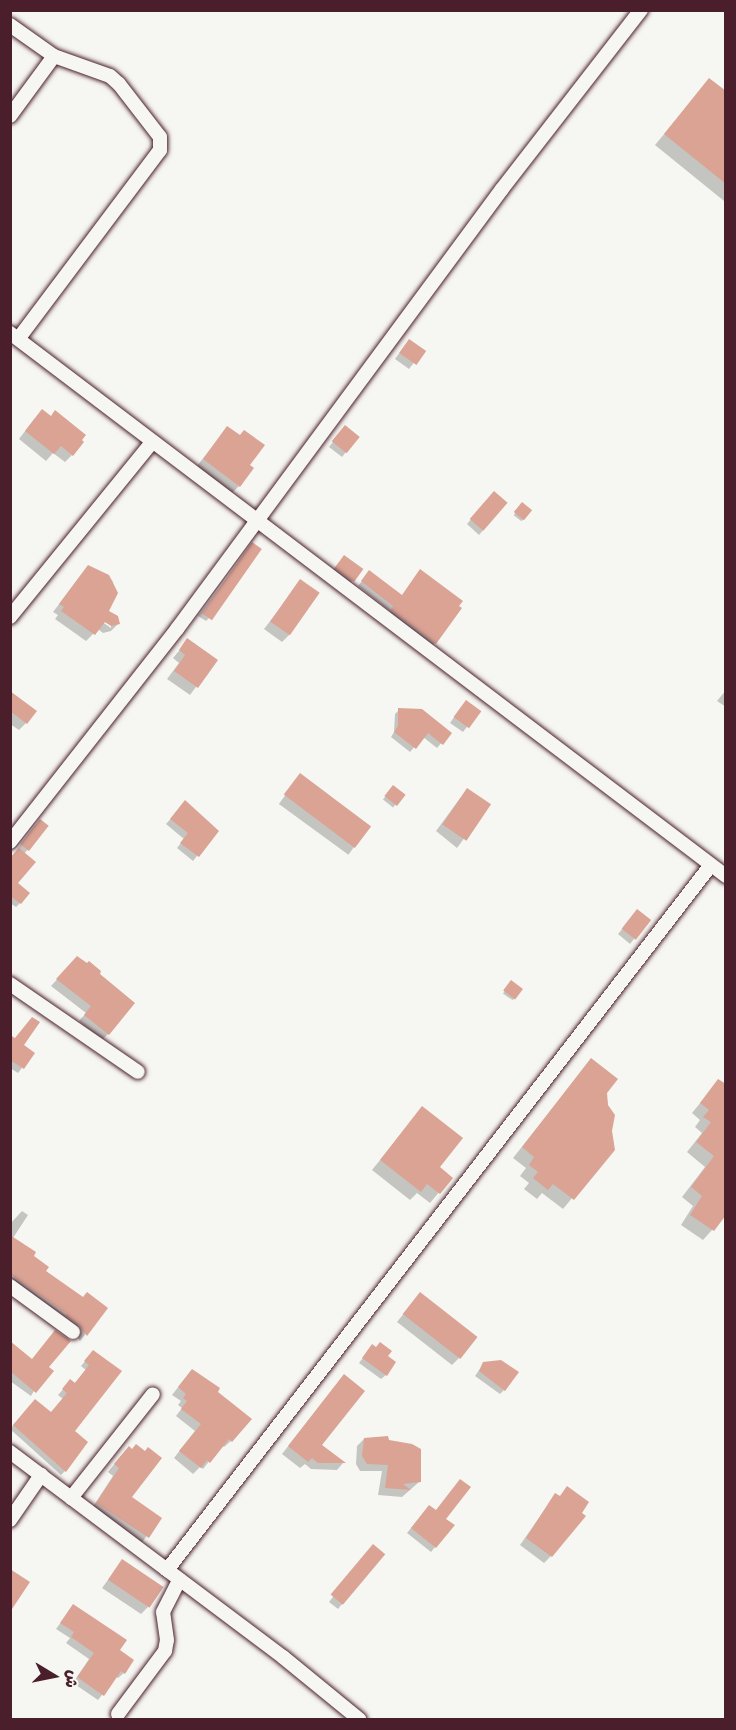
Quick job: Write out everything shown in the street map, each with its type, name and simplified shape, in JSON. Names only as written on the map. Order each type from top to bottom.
[{"type":"street","points":[[10,842],[177,629],[502,189],[640,10]]},
{"type":"street","points":[[10,25],[54,56],[110,76],[119,84],[159,136],[160,150],[14,336],[726,876]]},
{"type":"street","points":[[10,116],[54,56]]},
{"type":"street","points":[[10,617],[152,442]]},
{"type":"street","points":[[166,1570],[711,865]]},
{"type":"street","points":[[10,984],[138,1072]]},
{"type":"street","points":[[10,1286],[73,1332]]},
{"type":"street","points":[[71,1498],[153,1394]]},
{"type":"street","points":[[10,1452],[360,1719]]},
{"type":"street","points":[[10,1520],[41,1475]]},
{"type":"street","points":[[118,1714],[165,1651],[167,1640],[163,1612],[179,1580]]},
{"type":"building","points":[[709,78],[726,91],[726,184],[664,134]]},
{"type":"building","points":[[409,339],[426,351],[416,365],[399,353]]},
{"type":"building","points":[[42,409],[51,416],[55,410],[86,435],[82,440],[84,442],[73,456],[61,446],[54,454],[25,431]]},
{"type":"building","points":[[345,425],[360,437],[347,453],[332,441]]},
{"type":"building","points":[[227,426],[240,435],[244,430],[265,445],[250,465],[254,468],[240,487],[203,459]]},
{"type":"building","points":[[494,491],[508,503],[483,531],[470,519]]},
{"type":"building","points":[[522,502],[532,510],[524,520],[514,512]]},
{"type":"building","points":[[252,542],[262,549],[212,620],[202,613]]},
{"type":"building","points":[[344,555],[363,569],[354,582],[335,568]]},
{"type":"building","points":[[88,565],[109,575],[118,593],[109,611],[118,616],[120,624],[111,626],[105,622],[95,635],[61,611],[64,607],[59,604]]},
{"type":"building","points":[[420,569],[463,601],[459,606],[462,608],[436,644],[391,610],[393,606],[361,581],[369,570],[402,595]]},
{"type":"building","points":[[300,579],[320,593],[290,635],[270,622]]},
{"type":"building","points":[[187,638],[218,660],[198,688],[174,671],[185,655],[179,650]]},
{"type":"building","points":[[10,691],[37,711],[27,724],[10,711]]},
{"type":"building","points":[[466,700],[481,711],[469,728],[454,717]]},
{"type":"building","points":[[398,708],[422,709],[452,733],[443,745],[428,733],[416,749],[394,732],[398,726]]},
{"type":"building","points":[[300,773],[371,827],[355,848],[284,795]]},
{"type":"building","points":[[393,785],[406,795],[397,806],[384,796]]},
{"type":"building","points":[[467,788],[491,804],[466,841],[442,824]]},
{"type":"building","points":[[185,800],[219,831],[199,857],[180,843],[188,833],[170,819]]},
{"type":"building","points":[[40,819],[49,826],[29,851],[20,844]]},
{"type":"building","points":[[19,848],[36,862],[18,883],[30,893],[21,904],[10,896],[10,858]]},
{"type":"building","points":[[637,909],[651,920],[636,940],[622,929]]},
{"type":"building","points":[[77,956],[87,963],[89,961],[101,971],[100,974],[135,1003],[109,1035],[84,1015],[91,1006],[56,979]]},
{"type":"building","points":[[511,980],[523,989],[515,999],[503,990]]},
{"type":"building","points":[[32,1017],[40,1022],[24,1045],[35,1053],[24,1069],[10,1060],[10,1035],[15,1038]]},
{"type":"building","points":[[591,1058],[618,1079],[607,1093],[608,1105],[615,1115],[612,1131],[615,1150],[574,1200],[553,1184],[548,1190],[533,1178],[538,1172],[529,1165],[534,1157],[522,1147]]},
{"type":"building","points":[[718,1079],[726,1084],[726,1215],[714,1231],[690,1215],[702,1196],[691,1187],[714,1156],[696,1142],[711,1122],[703,1117],[709,1110],[700,1103]]},
{"type":"building","points":[[422,1106],[463,1138],[440,1167],[453,1178],[440,1194],[427,1184],[421,1192],[380,1160]]},
{"type":"building","points":[[10,1235],[36,1252],[34,1256],[49,1267],[46,1271],[83,1297],[87,1292],[108,1308],[87,1336],[79,1325],[65,1315],[67,1314],[10,1274]]},
{"type":"building","points":[[420,1292],[478,1337],[460,1359],[403,1314]]},
{"type":"building","points":[[55,1330],[71,1341],[49,1367],[54,1371],[36,1393],[10,1371],[10,1341],[32,1359]]},
{"type":"building","points":[[380,1342],[392,1351],[388,1356],[396,1362],[387,1376],[362,1358],[372,1344],[376,1347]]},
{"type":"building","points":[[93,1350],[122,1371],[75,1431],[88,1442],[66,1472],[13,1425],[35,1399],[51,1412],[67,1393],[62,1389],[70,1379],[75,1383],[89,1365],[84,1361]]},
{"type":"building","points":[[501,1360],[519,1372],[505,1391],[479,1371],[483,1362]]},
{"type":"building","points":[[192,1369],[220,1388],[218,1392],[252,1419],[232,1442],[229,1439],[210,1463],[207,1460],[201,1468],[179,1451],[201,1424],[181,1409],[187,1401],[183,1398],[186,1394],[178,1387]]},
{"type":"building","points":[[344,1374],[365,1391],[322,1445],[346,1463],[318,1463],[312,1458],[308,1462],[288,1446]]},
{"type":"building","points":[[388,1436],[389,1440],[412,1444],[421,1449],[421,1482],[403,1484],[411,1490],[385,1488],[388,1465],[367,1464],[362,1456],[364,1438]]},
{"type":"building","points":[[136,1444],[145,1451],[148,1447],[162,1458],[132,1497],[162,1518],[149,1538],[96,1503],[119,1468],[114,1464],[129,1446],[132,1449]]},
{"type":"building","points":[[460,1479],[471,1487],[446,1519],[455,1525],[436,1548],[411,1528],[429,1505],[436,1510]]},
{"type":"building","points":[[567,1486],[589,1502],[582,1513],[586,1516],[552,1557],[526,1538],[555,1493],[560,1496]]},
{"type":"building","points":[[373,1544],[385,1554],[343,1605],[331,1595]]},
{"type":"building","points":[[122,1559],[163,1587],[149,1608],[108,1580]]},
{"type":"building","points":[[10,1569],[30,1582],[10,1612]]},
{"type":"building","points":[[73,1604],[127,1640],[120,1650],[134,1660],[125,1674],[121,1671],[104,1696],[77,1677],[94,1653],[71,1637],[74,1632],[60,1623]]}]
